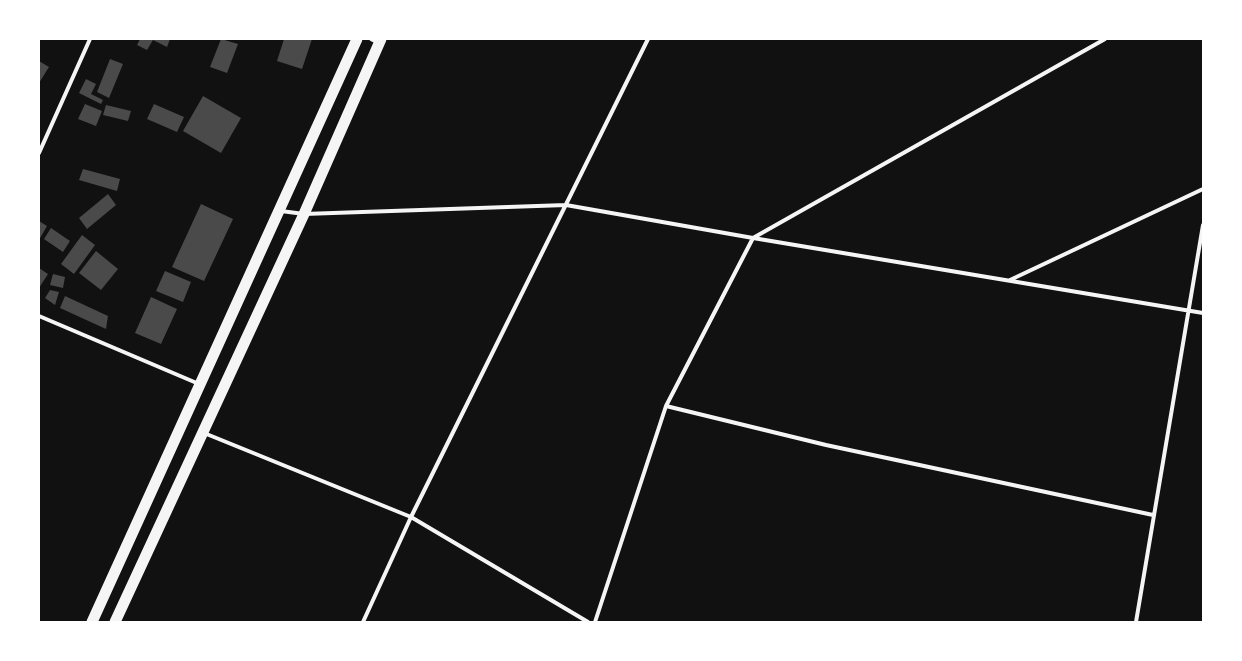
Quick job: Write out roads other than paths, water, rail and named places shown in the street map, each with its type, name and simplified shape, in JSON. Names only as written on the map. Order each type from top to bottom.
[{"type":"highway","points":[[92,622],[357,39]]},
{"type":"highway","points":[[115,622],[304,214],[377,40]]},
{"type":"street","points":[[39,154],[90,39]]},
{"type":"street","points":[[363,622],[411,517],[648,39]]},
{"type":"street","points":[[595,622],[666,406],[753,238],[1105,39]]},
{"type":"street","points":[[1009,280],[1203,189]]},
{"type":"street","points":[[279,211],[304,214],[566,205],[753,238],[1203,312]]},
{"type":"street","points":[[1136,622],[1187,310],[1203,225]]},
{"type":"street","points":[[39,316],[200,385]]},
{"type":"street","points":[[666,406],[826,445],[1153,515]]},
{"type":"street","points":[[202,432],[411,517],[588,622]]}]
